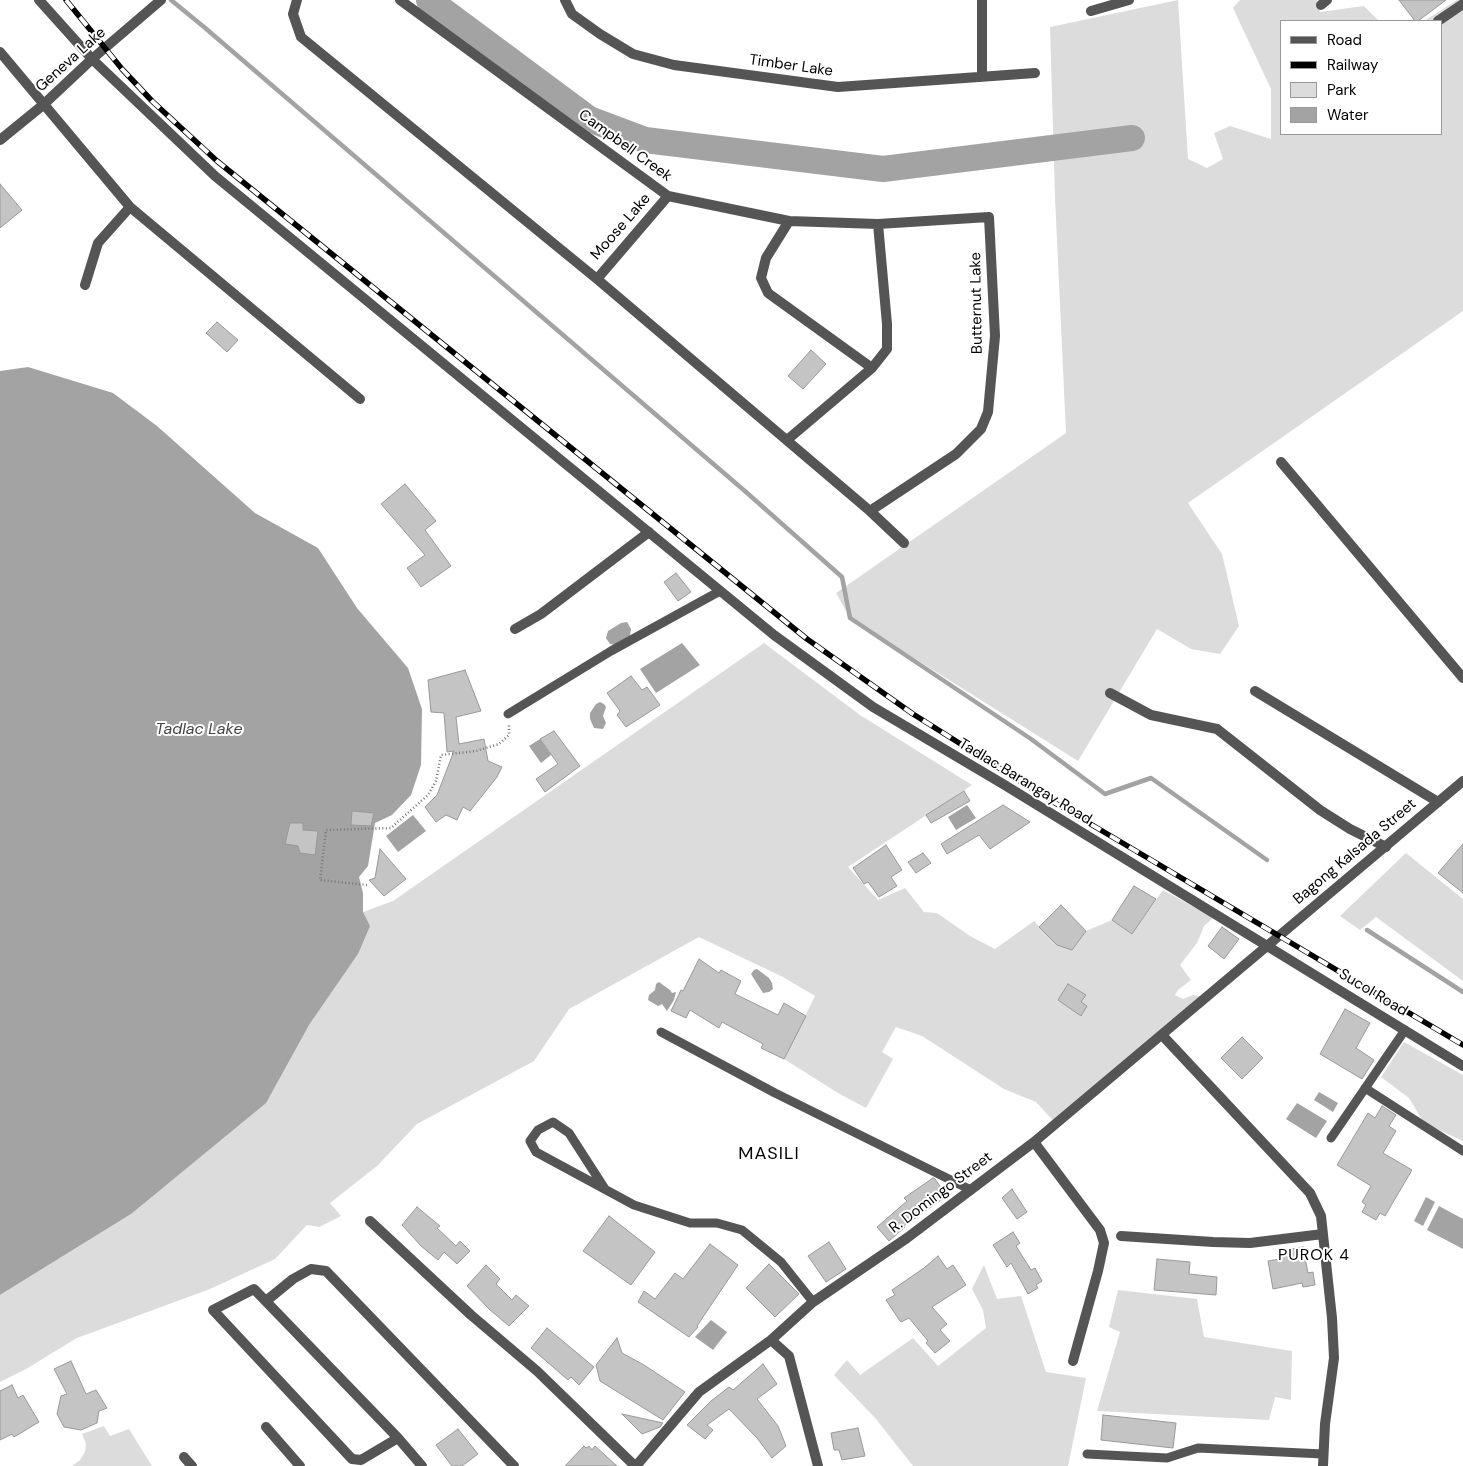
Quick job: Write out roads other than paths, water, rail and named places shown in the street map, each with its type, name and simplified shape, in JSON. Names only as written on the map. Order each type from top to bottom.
[{"type":"street","name":"Tadlac Barangay Road","points":[[39,0],[92,59],[215,176],[774,635],[873,707],[1003,784],[1267,946]]},
{"type":"street","name":"Geneva Lake","points":[[0,140],[44,105],[92,59],[161,0]]},
{"type":"street","points":[[297,0],[292,14],[301,37],[596,279],[870,511],[904,543]]},
{"type":"street","name":"Campbell Creek","points":[[400,0],[668,196],[789,221],[878,224],[989,217]]},
{"type":"street","name":"Timber Lake","points":[[565,0],[572,14],[600,34],[634,54],[674,66],[838,88],[1035,73]]},
{"type":"street","points":[[982,0],[982,76]]},
{"type":"street","points":[[1091,11],[1129,0]]},
{"type":"street","points":[[1439,20],[1463,4]]},
{"type":"street","points":[[0,52],[130,207],[360,399]]},
{"type":"street","name":"Moose Lake","points":[[596,279],[668,196]]},
{"type":"street","points":[[85,285],[98,243],[130,207]]},
{"type":"street","name":"Butternut Lake","points":[[870,511],[956,454],[981,429],[988,412],[995,336],[989,217]]},
{"type":"street","points":[[789,221],[766,258],[761,278],[768,293],[872,368]]},
{"type":"street","points":[[787,440],[872,368],[887,349],[878,224]]},
{"type":"street","points":[[1281,462],[1463,678]]},
{"type":"street","points":[[515,629],[541,614],[649,532]]},
{"type":"street","points":[[1255,691],[1438,802]]},
{"type":"street","points":[[1110,693],[1152,715],[1217,729],[1320,810],[1350,830],[1386,847]]},
{"type":"street","name":"Bagong Kalsada Street","points":[[1267,946],[1463,781]]},
{"type":"street","name":"Sucol Road","points":[[1267,946],[1463,1066]]},
{"type":"street","name":"R. Domingo Street","points":[[636,1466],[699,1392],[771,1340],[813,1302],[907,1238],[1034,1142],[1267,946]]},
{"type":"street","points":[[1162,1035],[1310,1193],[1321,1216],[1332,1318],[1334,1358],[1325,1424],[1323,1466]]},
{"type":"street","points":[[1034,1142],[1100,1230],[1104,1243],[1073,1361]]},
{"type":"street","points":[[370,1221],[471,1315],[537,1371],[636,1466]]},
{"type":"street","points":[[1121,1236],[1250,1243],[1323,1234]]},
{"type":"street","points":[[266,1301],[293,1279],[311,1269],[326,1271],[514,1466]]},
{"type":"street","points":[[398,1438],[361,1460],[352,1459],[213,1310],[254,1289],[398,1438],[422,1466]]},
{"type":"street","points":[[771,1340],[789,1356],[818,1466]]},
{"type":"street","points":[[266,1428],[300,1466]]},
{"type":"street","points":[[184,1457],[192,1466]]},
{"type":"lane","points":[[508,714],[611,651],[720,591]]},
{"type":"lane","points":[[1330,1138],[1405,1030]]},
{"type":"lane","points":[[661,1032],[774,1093],[971,1190]]},
{"type":"lane","points":[[1365,1088],[1463,1151]]},
{"type":"lane","points":[[605,1189],[570,1132],[553,1122],[538,1130],[530,1142],[536,1152],[605,1189],[634,1204],[690,1223],[717,1223],[742,1230],[781,1262],[813,1302]]},
{"type":"lane","points":[[1087,1454],[1167,1458],[1198,1448],[1323,1454]]},
{"type":"water","name":"Tadlac Lake","points":[[28,367],[113,393],[157,426],[255,513],[318,548],[357,608],[408,668],[422,709],[421,765],[411,795],[392,815],[375,823],[368,866],[359,877],[363,893],[363,912],[370,926],[358,954],[309,1025],[266,1103],[131,1214],[0,1295],[0,371]]},
{"type":"water","points":[[627,622],[631,629],[630,636],[616,645],[610,644],[606,638],[608,631],[621,623]]},
{"type":"water","points":[[682,643],[700,665],[656,693],[640,669]]},
{"type":"water","points":[[600,702],[606,707],[603,716],[606,723],[603,729],[594,728],[590,719],[590,713],[596,704]]},
{"type":"water","points":[[540,739],[551,755],[541,763],[529,746]]},
{"type":"water","points":[[967,805],[976,818],[956,830],[948,817]]},
{"type":"water","points":[[413,815],[426,831],[398,852],[386,836]]},
{"type":"water","points":[[757,969],[769,978],[772,983],[773,989],[769,992],[763,993],[751,974]]},
{"type":"water","points":[[659,982],[672,993],[676,992],[674,1000],[667,1011],[662,1004],[658,1006],[648,1000],[649,995],[655,990],[656,984]]},
{"type":"water","points":[[1319,1092],[1338,1103],[1333,1112],[1314,1100]]},
{"type":"water","points":[[1297,1103],[1327,1121],[1316,1138],[1286,1119]]},
{"type":"water","points":[[1426,1197],[1435,1202],[1423,1226],[1414,1221]]},
{"type":"water","points":[[1439,1206],[1463,1219],[1463,1249],[1427,1230]]},
{"type":"water","points":[[711,1320],[727,1332],[713,1350],[695,1337]]},
{"type":"waterway","points":[[171,0],[746,492],[842,577],[850,618],[1031,739],[1105,794],[1151,778],[1267,860]]},
{"type":"waterway","points":[[429,0],[589,119],[645,140],[883,169],[1132,138]]},
{"type":"waterway","points":[[1367,930],[1463,992]]},
{"type":"railway","points":[[66,0],[122,69],[152,101],[217,161],[807,639],[913,714],[1045,797],[1463,1045]]},
{"type":"district","name":"MASILI","points":[[769,1154]]},
{"type":"district","name":"PUROK 4","points":[[1314,1256]]}]
